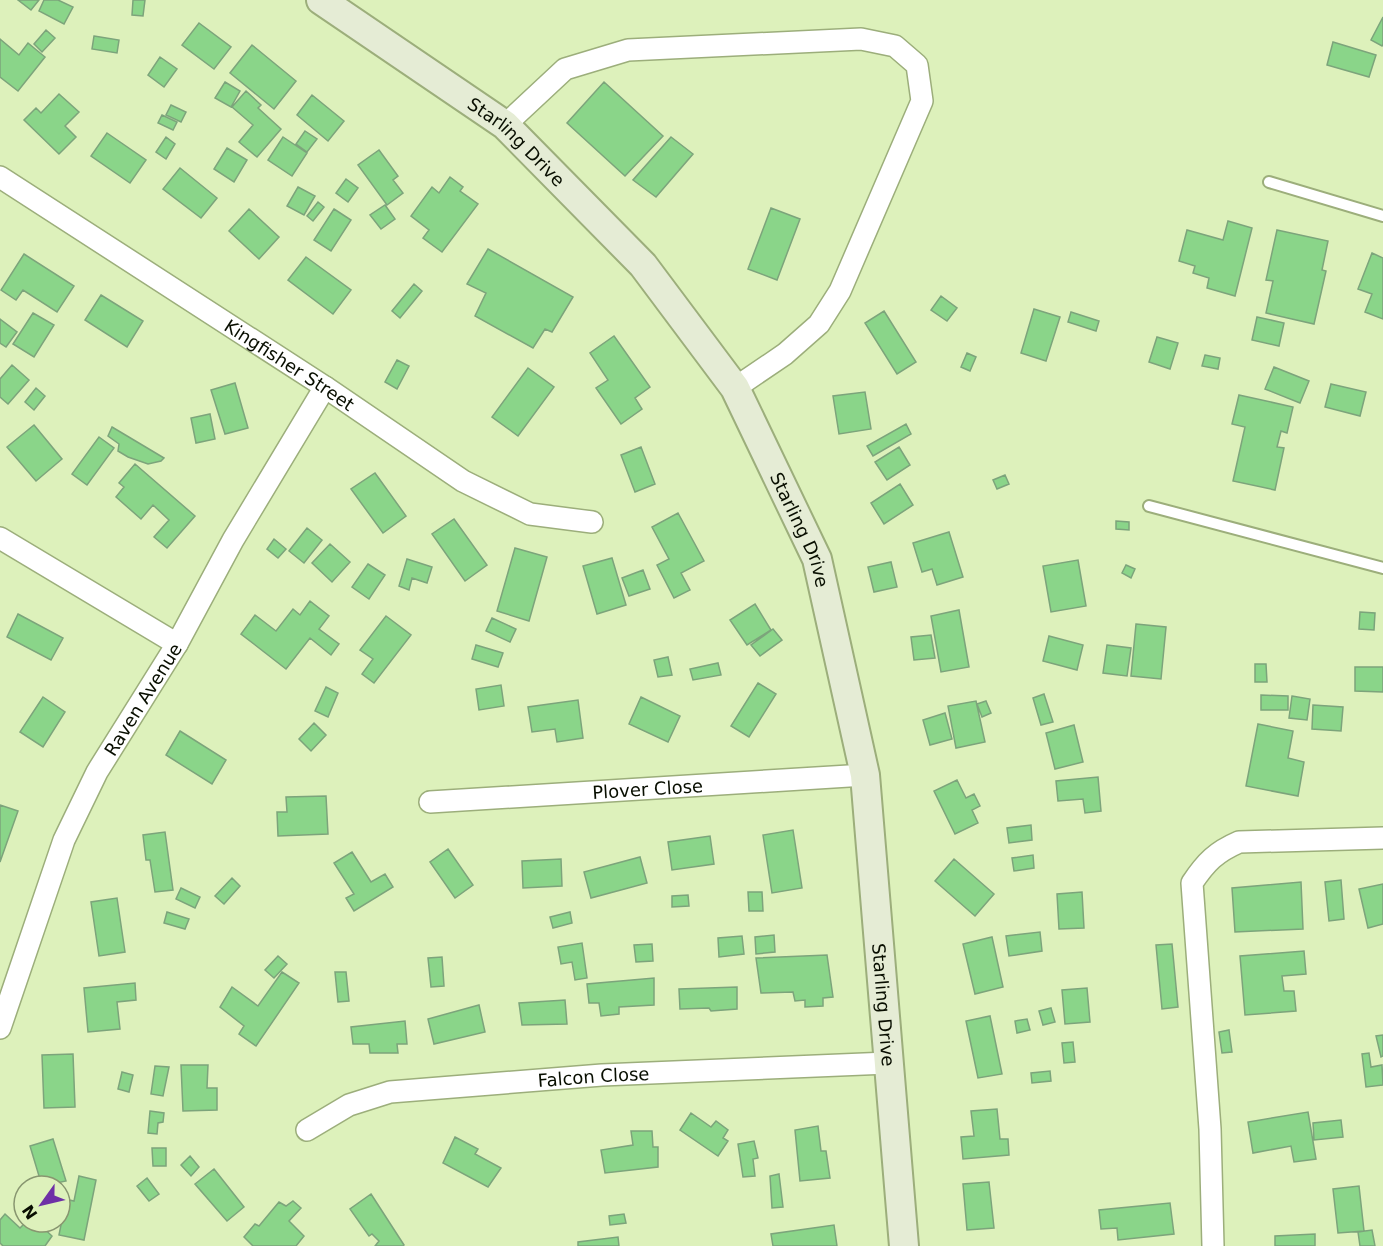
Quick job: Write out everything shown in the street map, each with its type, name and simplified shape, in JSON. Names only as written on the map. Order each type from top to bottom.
[{"type":"street","name":"Starling Drive","points":[[321,0],[505,125],[643,265],[735,388],[817,559],[865,775],[904,1246]]},
{"type":"street","points":[[505,125],[565,69],[628,50],[861,39],[895,46],[917,65],[922,101],[840,291],[819,324],[785,354],[735,388]]},
{"type":"street","name":"Kingfisher Street","points":[[0,177],[325,387],[463,481],[530,514],[592,522]]},
{"type":"street","name":"Raven Avenue","points":[[0,1028],[64,840],[97,772],[177,644],[233,540],[325,387]]},
{"type":"street","points":[[0,538],[177,644]]},
{"type":"street","name":"Plover Close","points":[[430,802],[865,775]]},
{"type":"street","points":[[1213,1246],[1210,1129],[1192,883],[1206,862],[1218,851],[1239,842],[1383,838]]},
{"type":"street","name":"Falcon Close","points":[[306,1130],[349,1104],[390,1092],[602,1074],[888,1063]]},
{"type":"lane","points":[[1269,182],[1383,216]]},
{"type":"lane","points":[[1149,506],[1383,568]]},
{"type":"building","points":[[18,0],[39,0],[31,10]]},
{"type":"building","points":[[44,0],[58,0],[73,7],[64,24],[39,11]]},
{"type":"building","points":[[133,0],[145,0],[143,16],[132,15]]},
{"type":"building","points":[[1383,17],[1383,44],[1382,46],[1371,40]]},
{"type":"building","points":[[199,23],[231,47],[214,69],[182,45]]},
{"type":"building","points":[[46,30],[55,38],[42,52],[34,44]]},
{"type":"building","points":[[94,36],[119,40],[117,53],[92,49]]},
{"type":"building","points":[[0,39],[19,55],[28,43],[45,57],[18,91],[0,77]]},
{"type":"building","points":[[1333,42],[1376,55],[1369,77],[1327,65]]},
{"type":"building","points":[[252,45],[296,81],[274,109],[230,73]]},
{"type":"building","points":[[160,57],[177,69],[164,87],[148,75]]},
{"type":"building","points":[[225,82],[240,91],[231,107],[215,98]]},
{"type":"building","points":[[604,82],[663,136],[625,176],[567,123]]},
{"type":"building","points":[[246,91],[261,105],[258,108],[281,129],[257,157],[239,142],[253,125],[232,107]]},
{"type":"building","points":[[59,94],[79,112],[65,126],[76,137],[59,154],[24,120],[36,108],[41,113]]},
{"type":"building","points":[[312,95],[344,121],[328,141],[297,115]]},
{"type":"building","points":[[171,105],[186,112],[181,122],[166,115]]},
{"type":"building","points":[[162,115],[177,122],[173,130],[158,123]]},
{"type":"building","points":[[305,131],[317,139],[307,152],[296,144]]},
{"type":"building","points":[[107,133],[146,160],[130,183],[91,156]]},
{"type":"building","points":[[166,137],[175,144],[166,159],[156,152]]},
{"type":"building","points":[[283,137],[307,153],[292,176],[268,160]]},
{"type":"building","points":[[671,137],[693,154],[656,197],[633,180]]},
{"type":"building","points":[[227,148],[247,160],[234,182],[214,169]]},
{"type":"building","points":[[379,150],[398,176],[393,180],[403,193],[387,205],[358,165]]},
{"type":"building","points":[[180,168],[217,198],[201,218],[163,189]]},
{"type":"building","points":[[450,177],[463,187],[460,191],[478,204],[442,252],[423,238],[429,230],[411,216],[432,187],[439,193]]},
{"type":"building","points":[[346,179],[358,188],[348,202],[336,193]]},
{"type":"building","points":[[298,187],[315,196],[304,215],[287,206]]},
{"type":"building","points":[[318,202],[324,207],[313,221],[307,216]]},
{"type":"building","points":[[385,205],[395,219],[381,229],[370,215]]},
{"type":"building","points":[[771,208],[800,219],[777,280],[748,269]]},
{"type":"building","points":[[249,209],[279,237],[259,259],[229,231]]},
{"type":"building","points":[[334,209],[351,220],[331,251],[314,240]]},
{"type":"building","points":[[1228,221],[1252,228],[1235,296],[1207,288],[1209,278],[1193,273],[1195,266],[1179,261],[1187,230],[1223,240]]},
{"type":"building","points":[[1277,230],[1328,241],[1322,270],[1326,271],[1314,324],[1266,313],[1273,281],[1266,280]]},
{"type":"building","points":[[488,249],[573,297],[552,332],[545,329],[533,348],[475,316],[486,293],[467,284]]},
{"type":"building","points":[[1372,253],[1383,258],[1383,319],[1365,312],[1372,294],[1358,289]]},
{"type":"building","points":[[24,254],[74,286],[57,312],[23,290],[16,300],[1,290]]},
{"type":"building","points":[[306,257],[351,290],[333,314],[288,280]]},
{"type":"building","points":[[414,284],[422,291],[400,318],[392,311]]},
{"type":"building","points":[[101,295],[143,321],[127,347],[85,320]]},
{"type":"building","points":[[941,296],[957,308],[947,321],[931,310]]},
{"type":"building","points":[[1034,309],[1060,317],[1046,361],[1021,353]]},
{"type":"building","points":[[884,311],[916,362],[897,374],[865,323]]},
{"type":"building","points":[[1071,312],[1099,321],[1096,331],[1068,322]]},
{"type":"building","points":[[33,313],[54,325],[34,357],[13,344]]},
{"type":"building","points":[[1257,317],[1284,323],[1279,346],[1252,340]]},
{"type":"building","points":[[0,319],[17,332],[6,347],[0,343]]},
{"type":"building","points":[[614,336],[650,387],[635,398],[642,409],[621,424],[596,388],[608,380],[590,353]]},
{"type":"building","points":[[1157,337],[1178,343],[1170,369],[1149,362]]},
{"type":"building","points":[[967,353],[976,357],[970,371],[961,367]]},
{"type":"building","points":[[1205,355],[1220,358],[1218,369],[1202,366]]},
{"type":"building","points":[[397,360],[409,366],[397,389],[385,382]]},
{"type":"building","points":[[12,365],[29,380],[8,404],[0,397],[0,379]]},
{"type":"building","points":[[1274,367],[1309,381],[1300,403],[1265,389]]},
{"type":"building","points":[[528,368],[554,387],[518,436],[492,417]]},
{"type":"building","points":[[235,383],[248,428],[225,434],[211,390]]},
{"type":"building","points":[[1331,384],[1366,392],[1360,416],[1325,407]]},
{"type":"building","points":[[36,388],[45,396],[34,410],[25,402]]},
{"type":"building","points":[[865,392],[871,429],[839,434],[833,396]]},
{"type":"building","points":[[1239,395],[1293,407],[1287,433],[1281,431],[1277,447],[1284,448],[1275,490],[1233,481],[1245,427],[1232,424]]},
{"type":"building","points":[[210,414],[215,439],[196,443],[191,418]]},
{"type":"building","points":[[906,424],[911,434],[873,456],[867,446]]},
{"type":"building","points":[[34,425],[62,459],[36,481],[7,447]]},
{"type":"building","points":[[112,427],[164,458],[148,464],[128,457],[118,451],[119,444],[108,436]]},
{"type":"building","points":[[99,437],[114,448],[87,485],[72,474]]},
{"type":"building","points":[[641,447],[655,484],[635,492],[621,455]]},
{"type":"building","points":[[899,447],[910,465],[887,480],[875,462]]},
{"type":"building","points":[[135,464],[195,516],[167,548],[154,537],[169,520],[153,505],[141,519],[116,497],[124,487],[119,483]]},
{"type":"building","points":[[375,473],[406,516],[383,533],[351,489]]},
{"type":"building","points":[[1005,475],[1009,484],[997,489],[993,480]]},
{"type":"building","points":[[900,484],[913,505],[884,524],[871,503]]},
{"type":"building","points":[[678,513],[704,561],[681,573],[690,590],[674,598],[657,565],[669,559],[652,527]]},
{"type":"building","points":[[454,519],[487,565],[465,581],[432,534]]},
{"type":"building","points":[[1116,521],[1129,522],[1129,530],[1116,529]]},
{"type":"building","points":[[307,528],[322,540],[304,563],[289,551]]},
{"type":"building","points":[[949,532],[963,577],[937,585],[932,569],[922,572],[913,543]]},
{"type":"building","points":[[274,539],[286,549],[278,558],[267,549]]},
{"type":"building","points":[[330,544],[350,562],[332,582],[312,563]]},
{"type":"building","points":[[515,548],[547,557],[529,621],[497,611]]},
{"type":"building","points":[[612,558],[626,605],[597,614],[583,566]]},
{"type":"building","points":[[407,559],[432,567],[427,583],[412,578],[409,590],[399,586]]},
{"type":"building","points":[[1078,560],[1086,606],[1051,612],[1043,566]]},
{"type":"building","points":[[891,562],[897,587],[874,592],[868,567]]},
{"type":"building","points":[[368,564],[385,575],[369,599],[352,587]]},
{"type":"building","points":[[1126,565],[1135,569],[1131,578],[1122,573]]},
{"type":"building","points":[[643,570],[650,589],[629,596],[622,578]]},
{"type":"building","points":[[310,601],[329,616],[319,629],[339,644],[331,655],[310,638],[286,669],[241,634],[255,615],[276,631],[293,609],[300,615]]},
{"type":"building","points":[[755,604],[771,630],[747,645],[730,620]]},
{"type":"building","points":[[959,610],[969,667],[941,672],[931,616]]},
{"type":"building","points":[[1360,612],[1375,613],[1374,630],[1359,629]]},
{"type":"building","points":[[18,614],[63,638],[51,660],[7,637]]},
{"type":"building","points":[[386,616],[411,635],[374,683],[362,674],[373,659],[360,650]]},
{"type":"building","points":[[492,618],[516,629],[510,642],[486,631]]},
{"type":"building","points":[[1136,624],[1166,627],[1161,679],[1131,676]]},
{"type":"building","points":[[773,629],[782,640],[760,656],[751,645]]},
{"type":"building","points":[[931,635],[935,658],[914,660],[911,637]]},
{"type":"building","points":[[1049,636],[1083,645],[1077,670],[1043,661]]},
{"type":"building","points":[[476,645],[503,653],[498,667],[472,659]]},
{"type":"building","points":[[1107,645],[1131,648],[1127,676],[1103,673]]},
{"type":"building","points":[[668,657],[672,675],[658,677],[654,660]]},
{"type":"building","points":[[718,663],[721,675],[693,680],[690,669]]},
{"type":"building","points":[[1255,664],[1266,664],[1267,682],[1255,682]]},
{"type":"building","points":[[1355,667],[1383,667],[1383,692],[1355,691]]},
{"type":"building","points":[[758,683],[776,694],[749,737],[731,726]]},
{"type":"building","points":[[501,685],[504,706],[479,710],[476,689]]},
{"type":"building","points":[[326,687],[338,693],[328,717],[315,711]]},
{"type":"building","points":[[1044,694],[1053,722],[1041,725],[1033,698]]},
{"type":"building","points":[[1261,695],[1288,696],[1288,710],[1261,710]]},
{"type":"building","points":[[1292,696],[1310,699],[1307,720],[1289,718]]},
{"type":"building","points":[[43,697],[65,712],[43,747],[20,732]]},
{"type":"building","points":[[641,697],[680,716],[668,742],[629,724]]},
{"type":"building","points":[[578,700],[583,738],[557,742],[555,729],[532,732],[528,707]]},
{"type":"building","points":[[976,701],[985,742],[956,748],[948,706]]},
{"type":"building","points":[[986,701],[991,713],[982,717],[977,704]]},
{"type":"building","points":[[1313,705],[1343,707],[1341,731],[1312,729]]},
{"type":"building","points":[[945,713],[952,739],[930,745],[923,720]]},
{"type":"building","points":[[314,723],[326,735],[311,751],[299,739]]},
{"type":"building","points":[[1258,724],[1293,731],[1288,758],[1304,762],[1298,796],[1246,786]]},
{"type":"building","points":[[1074,725],[1083,762],[1055,769],[1046,733]]},
{"type":"building","points":[[180,731],[226,760],[212,784],[166,755]]},
{"type":"building","points":[[1098,777],[1101,811],[1085,813],[1083,799],[1058,801],[1056,781]]},
{"type":"building","points":[[957,780],[966,798],[974,794],[980,806],[972,810],[978,823],[955,834],[934,791]]},
{"type":"building","points":[[326,796],[328,834],[278,836],[277,812],[287,812],[286,797]]},
{"type":"building","points":[[0,805],[18,811],[0,862]]},
{"type":"building","points":[[1031,825],[1032,840],[1009,843],[1007,828]]},
{"type":"building","points":[[793,830],[802,888],[772,893],[763,835]]},
{"type":"building","points":[[165,832],[173,890],[155,892],[150,860],[146,860],[143,835]]},
{"type":"building","points":[[710,836],[714,864],[672,870],[668,842]]},
{"type":"building","points":[[448,849],[473,885],[455,898],[430,862]]},
{"type":"building","points":[[352,852],[371,882],[385,874],[393,887],[354,911],[346,898],[354,894],[334,863]]},
{"type":"building","points":[[1033,855],[1034,868],[1014,871],[1012,858]]},
{"type":"building","points":[[640,857],[647,883],[591,898],[584,872]]},
{"type":"building","points":[[561,859],[562,886],[523,888],[522,861]]},
{"type":"building","points":[[954,859],[994,894],[975,916],[935,881]]},
{"type":"building","points":[[232,878],[240,886],[224,904],[215,896]]},
{"type":"building","points":[[1341,880],[1344,919],[1329,921],[1325,882]]},
{"type":"building","points":[[1301,882],[1303,929],[1235,932],[1232,888]]},
{"type":"building","points":[[1383,884],[1383,924],[1368,928],[1359,889]]},
{"type":"building","points":[[181,888],[200,897],[195,908],[176,899]]},
{"type":"building","points":[[748,892],[762,892],[763,911],[749,911]]},
{"type":"building","points":[[1082,892],[1084,928],[1059,929],[1057,894]]},
{"type":"building","points":[[688,895],[689,906],[672,907],[672,896]]},
{"type":"building","points":[[117,898],[125,952],[99,956],[91,902]]},
{"type":"building","points":[[167,912],[189,919],[185,929],[164,923]]},
{"type":"building","points":[[570,912],[572,923],[553,928],[550,917]]},
{"type":"building","points":[[1040,932],[1042,951],[1009,956],[1006,936]]},
{"type":"building","points":[[774,935],[775,952],[756,954],[755,937]]},
{"type":"building","points":[[742,936],[744,954],[719,957],[718,938]]},
{"type":"building","points":[[992,937],[1003,987],[975,994],[963,944]]},
{"type":"building","points":[[582,943],[587,978],[575,980],[572,962],[561,964],[558,947]]},
{"type":"building","points":[[652,944],[653,961],[636,962],[634,945]]},
{"type":"building","points":[[1172,944],[1178,1007],[1162,1009],[1156,945]]},
{"type":"building","points":[[1304,951],[1306,974],[1282,976],[1284,991],[1294,991],[1296,1011],[1245,1015],[1240,956]]},
{"type":"building","points":[[827,955],[833,997],[823,998],[823,1006],[805,1007],[805,1000],[795,1001],[793,992],[761,993],[756,958]]},
{"type":"building","points":[[278,956],[287,964],[274,978],[265,970]]},
{"type":"building","points":[[442,957],[444,986],[431,987],[428,958]]},
{"type":"building","points":[[282,972],[299,983],[256,1046],[239,1034],[244,1026],[220,1007],[232,987],[258,1006]]},
{"type":"building","points":[[335,972],[346,972],[349,1001],[338,1002]]},
{"type":"building","points":[[654,978],[654,1005],[619,1007],[619,1014],[601,1016],[599,1003],[589,1003],[587,984]]},
{"type":"building","points":[[135,983],[136,1000],[117,1002],[120,1029],[88,1032],[84,988]]},
{"type":"building","points":[[737,987],[737,1009],[711,1011],[709,1008],[680,1009],[679,989]]},
{"type":"building","points":[[1087,988],[1090,1022],[1065,1024],[1062,990]]},
{"type":"building","points":[[565,1000],[567,1024],[522,1025],[519,1003]]},
{"type":"building","points":[[479,1005],[485,1032],[434,1044],[428,1019]]},
{"type":"building","points":[[1051,1008],[1055,1022],[1043,1025],[1039,1011]]},
{"type":"building","points":[[990,1016],[1002,1074],[978,1078],[966,1021]]},
{"type":"building","points":[[1027,1019],[1030,1030],[1017,1033],[1015,1021]]},
{"type":"building","points":[[405,1021],[407,1044],[397,1044],[398,1053],[370,1053],[369,1044],[353,1044],[351,1027]]},
{"type":"building","points":[[1229,1030],[1232,1052],[1222,1053],[1219,1032]]},
{"type":"building","points":[[1383,1035],[1383,1056],[1381,1057],[1376,1036]]},
{"type":"building","points":[[1073,1042],[1075,1062],[1064,1063],[1062,1043]]},
{"type":"building","points":[[1369,1053],[1371,1067],[1382,1065],[1383,1085],[1366,1087],[1362,1054]]},
{"type":"building","points":[[73,1054],[75,1107],[44,1108],[42,1055]]},
{"type":"building","points":[[181,1065],[208,1065],[207,1088],[217,1088],[217,1110],[183,1111]]},
{"type":"building","points":[[155,1066],[169,1067],[163,1096],[151,1094]]},
{"type":"building","points":[[1050,1071],[1051,1081],[1032,1083],[1031,1073]]},
{"type":"building","points":[[122,1072],[133,1075],[129,1092],[118,1089]]},
{"type":"building","points":[[997,1109],[1000,1139],[1008,1139],[1009,1155],[963,1159],[961,1137],[974,1136],[971,1111]]},
{"type":"building","points":[[150,1111],[164,1113],[163,1122],[158,1123],[157,1134],[148,1133]]},
{"type":"building","points":[[1308,1112],[1316,1159],[1294,1162],[1291,1146],[1253,1153],[1248,1122]]},
{"type":"building","points":[[691,1113],[711,1127],[716,1121],[728,1130],[723,1138],[728,1141],[718,1156],[680,1130]]},
{"type":"building","points":[[1341,1120],[1343,1137],[1314,1140],[1313,1123]]},
{"type":"building","points":[[818,1126],[821,1151],[826,1151],[830,1178],[800,1181],[795,1130]]},
{"type":"building","points":[[631,1131],[652,1131],[653,1147],[658,1147],[658,1167],[605,1173],[601,1150],[633,1145]]},
{"type":"building","points":[[455,1137],[478,1149],[475,1154],[501,1168],[488,1187],[443,1163]]},
{"type":"building","points":[[53,1139],[64,1174],[38,1174],[30,1146]]},
{"type":"building","points":[[754,1141],[758,1158],[753,1159],[755,1176],[743,1177],[738,1144]]},
{"type":"building","points":[[152,1148],[166,1148],[166,1166],[153,1166]]},
{"type":"building","points":[[190,1156],[199,1167],[191,1176],[181,1165]]},
{"type":"building","points":[[214,1169],[244,1207],[227,1221],[195,1184]]},
{"type":"building","points":[[779,1174],[783,1207],[772,1208],[770,1176]]},
{"type":"building","points":[[79,1176],[96,1180],[84,1240],[59,1235],[72,1234],[72,1201],[74,1201]]},
{"type":"building","points":[[147,1178],[159,1194],[149,1201],[137,1186]]},
{"type":"building","points":[[989,1182],[994,1228],[967,1230],[963,1184]]},
{"type":"building","points":[[1359,1186],[1364,1231],[1338,1233],[1333,1189]]},
{"type":"building","points":[[371,1194],[403,1246],[375,1246],[379,1241],[372,1234],[369,1236],[350,1209]]},
{"type":"building","points":[[293,1201],[301,1208],[289,1221],[304,1236],[296,1246],[253,1246],[244,1237],[255,1224],[259,1226],[279,1202],[286,1206]]},
{"type":"building","points":[[1170,1203],[1174,1234],[1118,1240],[1117,1228],[1101,1229],[1099,1210]]},
{"type":"building","points":[[5,1214],[12,1221],[12,1234],[50,1234],[52,1236],[45,1246],[3,1246],[0,1243],[0,1220]]},
{"type":"building","points":[[624,1214],[626,1223],[610,1225],[609,1216]]},
{"type":"building","points":[[834,1225],[837,1246],[773,1246],[771,1234]]},
{"type":"building","points":[[1372,1230],[1375,1246],[1360,1246],[1358,1232]]},
{"type":"building","points":[[1315,1234],[1315,1246],[1275,1246],[1275,1236]]},
{"type":"building","points":[[618,1237],[619,1246],[578,1246],[578,1242]]}]
